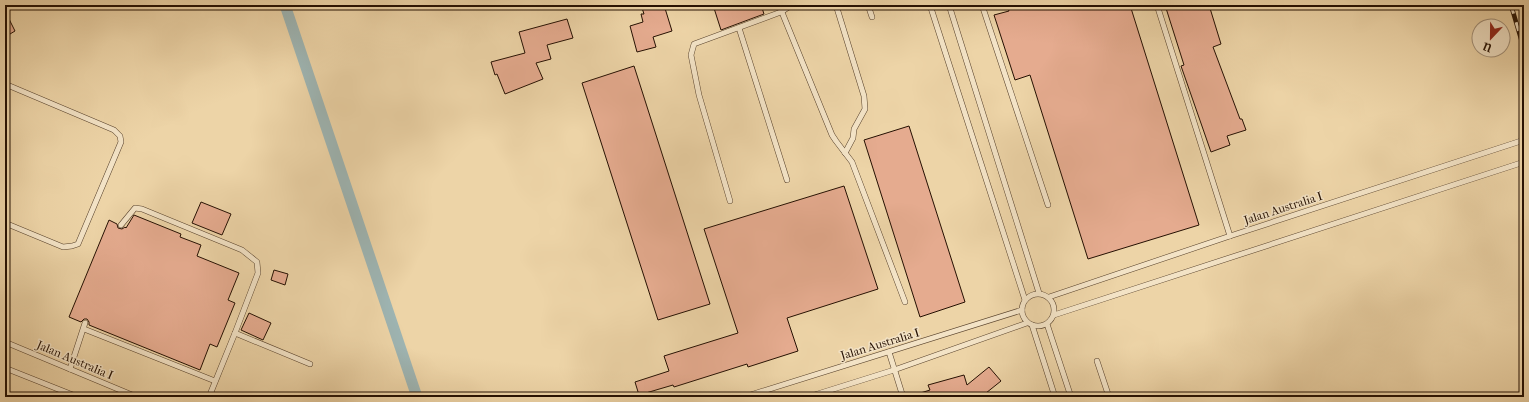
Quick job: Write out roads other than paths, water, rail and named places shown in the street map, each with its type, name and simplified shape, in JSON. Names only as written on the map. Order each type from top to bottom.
[{"type":"lane","points":[[779,5],[832,135],[852,162],[905,302]]},
{"type":"lane","points":[[730,201],[699,95],[691,55],[694,44],[782,12],[792,5]]},
{"type":"lane","points":[[836,5],[864,96],[865,109],[854,129],[853,138],[845,153]]},
{"type":"lane","points":[[868,5],[872,17]]},
{"type":"lane","points":[[930,5],[1025,300]]},
{"type":"lane","points":[[949,5],[1039,294]]},
{"type":"lane","points":[[982,5],[1048,205]]},
{"type":"lane","points":[[1157,5],[1230,236]]},
{"type":"lane","points":[[739,28],[787,180]]},
{"type":"lane","points":[[5,84],[114,130],[120,136],[121,142],[78,244],[63,247],[5,223]]},
{"type":"lane","name":"Jalan Australia I","points":[[1049,298],[1230,236],[1524,140]]},
{"type":"lane","points":[[1054,315],[1524,162]]},
{"type":"lane","points":[[121,225],[135,208],[142,209],[242,250],[257,262],[258,273],[209,397]]},
{"type":"lane","points":[[808,397],[894,370],[1030,324],[1040,326],[1047,324],[1054,315],[1054,305],[1049,298],[1039,294],[1031,295],[1025,300],[1022,310],[1023,317],[1030,324],[1055,397]]},
{"type":"lane","name":"Jalan Australia I","points":[[744,397],[1022,310]]},
{"type":"lane","points":[[70,369],[86,324]]},
{"type":"lane","points":[[1047,324],[1071,397]]},
{"type":"lane","points":[[84,329],[215,381]]},
{"type":"lane","points":[[235,333],[310,364]]},
{"type":"lane","name":"Jalan Australia I","points":[[5,342],[137,397]]},
{"type":"lane","points":[[889,352],[903,397]]},
{"type":"lane","points":[[1097,361],[1109,397]]},
{"type":"lane","points":[[5,368],[78,397]]},
{"type":"waterway","points":[[285,5],[417,397]]},
{"type":"railway","points":[[1511,5],[1524,49]]}]
